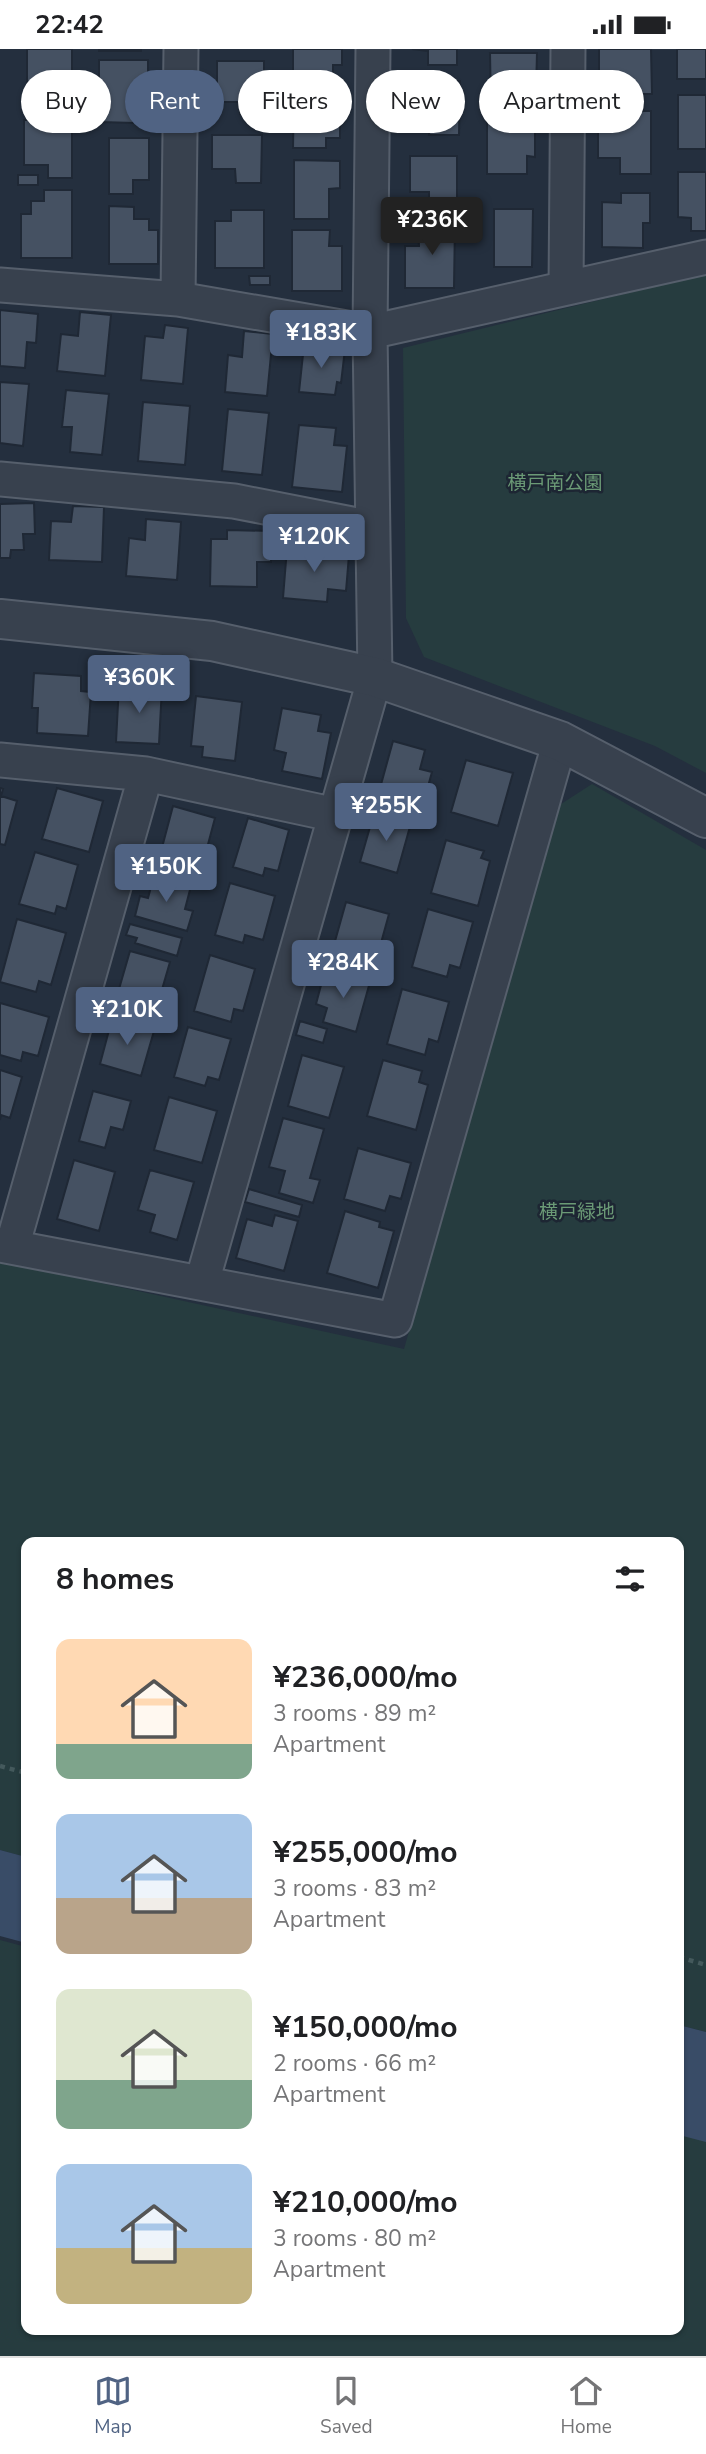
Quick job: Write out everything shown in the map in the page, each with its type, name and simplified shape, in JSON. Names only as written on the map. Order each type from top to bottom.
[{"type":"street","points":[[178,299],[181,49]]},
{"type":"street","points":[[202,1282],[375,677],[370,332],[373,49]]},
{"type":"street","points":[[566,288],[568,49]]},
{"type":"street","points":[[0,285],[178,299],[370,332],[706,257]]},
{"type":"street","points":[[0,479],[234,501],[372,528]]},
{"type":"street","points":[[0,619],[212,641],[375,677],[559,741],[706,818]]},
{"type":"street","points":[[146,774],[6,1246],[395,1320],[559,741]]},
{"type":"street","points":[[0,760],[146,774],[336,814]]},
{"type":"path","points":[[0,1766],[21,1772]]},
{"type":"path","points":[[684,1958],[706,1965]]},
{"type":"green space","name":"横戸南公園","points":[[706,274],[706,773],[655,746],[424,657],[406,618],[403,348]]},
{"type":"green space","name":"横戸緑地","points":[[592,784],[706,850],[706,2032],[684,2026],[684,1537],[21,1537],[21,1856],[0,1850],[0,1261],[404,1349],[558,806]]},
{"type":"green space","points":[[0,1940],[21,1946],[21,2335],[684,2335],[684,2125],[706,2132],[706,2356],[0,2356]]},
{"type":"water","points":[[0,1850],[21,1856],[21,1942],[0,1936]]},
{"type":"water","points":[[684,2026],[706,2032],[706,2142],[684,2136]]},
{"type":"building","points":[[27,49],[72,49],[72,70],[27,70]]},
{"type":"building","points":[[141,49],[141,51],[99,51]]},
{"type":"building","points":[[293,49],[342,49],[342,65],[333,65],[333,70],[293,70]]},
{"type":"building","points":[[412,49],[457,49],[457,65],[428,65],[428,51]]},
{"type":"building","points":[[599,49],[651,49],[652,94],[644,94],[644,70],[599,70]]},
{"type":"building","points":[[677,49],[706,49],[706,79],[677,79]]},
{"type":"building","points":[[490,53],[537,53],[537,70],[490,70]]},
{"type":"building","points":[[99,60],[148,60],[148,70],[125,70],[125,123],[111,122],[111,70],[99,70]]},
{"type":"building","points":[[217,61],[264,61],[264,70],[238,70],[238,102],[224,102],[224,70],[217,70]]},
{"type":"building","points":[[678,95],[706,95],[706,149],[678,149]]},
{"type":"building","points":[[644,111],[651,111],[651,174],[620,174],[620,158],[598,158],[598,133],[644,133]]},
{"type":"building","points":[[24,133],[72,133],[72,178],[48,178],[48,165],[24,165]]},
{"type":"building","points":[[293,133],[340,133],[340,138],[326,138],[326,148],[293,148]]},
{"type":"building","points":[[429,133],[459,133],[459,135]]},
{"type":"building","points":[[487,133],[535,133],[535,157],[527,156],[527,174],[487,174]]},
{"type":"building","points":[[212,135],[262,135],[261,183],[236,183],[235,169],[212,169]]},
{"type":"building","points":[[109,138],[149,138],[149,180],[133,180],[133,194],[109,194]]},
{"type":"building","points":[[410,156],[457,156],[457,204],[429,203],[429,192],[410,192]]},
{"type":"building","points":[[294,160],[340,161],[340,188],[329,189],[329,219],[294,219]]},
{"type":"building","points":[[678,172],[706,172],[706,231],[691,231],[691,218],[678,217]]},
{"type":"building","points":[[18,175],[38,175],[38,185],[18,185]]},
{"type":"building","points":[[44,190],[72,190],[72,258],[21,258],[21,214],[31,214],[31,201],[44,201]]},
{"type":"building","points":[[621,193],[650,193],[650,223],[643,223],[643,248],[602,247],[602,202],[621,203]]},
{"type":"building","points":[[109,206],[134,207],[134,219],[149,219],[149,230],[158,230],[158,264],[109,264]]},
{"type":"building","points":[[494,209],[533,209],[532,267],[494,267]]},
{"type":"building","points":[[231,210],[264,210],[264,268],[215,268],[215,221],[231,221]]},
{"type":"building","points":[[418,222],[455,222],[454,288],[405,288],[405,246],[419,246]]},
{"type":"building","points":[[292,230],[330,230],[329,246],[342,246],[342,291],[292,291]]},
{"type":"building","points":[[249,276],[270,276],[270,285],[250,285]]},
{"type":"building","points":[[0,310],[38,314],[36,343],[27,342],[25,368],[0,366]]},
{"type":"building","points":[[80,312],[111,315],[105,376],[57,371],[61,334],[78,336]]},
{"type":"building","points":[[165,325],[188,328],[183,384],[141,380],[145,336],[163,338]]},
{"type":"building","points":[[244,331],[273,334],[267,396],[225,392],[228,355],[242,357]]},
{"type":"building","points":[[304,345],[345,349],[341,383],[337,382],[335,395],[299,392]]},
{"type":"building","points":[[0,382],[29,384],[23,446],[0,443]]},
{"type":"building","points":[[66,390],[109,394],[102,455],[70,452],[72,427],[62,427]]},
{"type":"building","points":[[143,402],[190,406],[185,465],[138,461]]},
{"type":"building","points":[[228,409],[269,413],[262,475],[222,471]]},
{"type":"building","points":[[299,425],[336,428],[334,445],[347,446],[342,492],[292,487]]},
{"type":"building","points":[[34,503],[35,534],[23,534],[24,550],[11,550],[10,558],[0,558],[0,504]]},
{"type":"building","points":[[73,506],[104,507],[102,562],[49,560],[51,521],[71,522]]},
{"type":"building","points":[[146,519],[181,522],[177,580],[126,576],[129,538],[145,540]]},
{"type":"building","points":[[227,530],[272,531],[271,562],[257,562],[257,587],[210,586],[211,539],[227,539]]},
{"type":"building","points":[[287,548],[349,555],[346,591],[328,589],[327,602],[283,598]]},
{"type":"building","points":[[34,673],[81,676],[81,691],[91,692],[88,736],[37,733],[38,708],[32,708]]},
{"type":"building","points":[[119,685],[162,687],[159,744],[116,742]]},
{"type":"building","points":[[196,696],[242,702],[235,761],[202,757],[203,747],[191,746]]},
{"type":"building","points":[[282,708],[321,715],[318,731],[331,733],[322,779],[282,771],[286,753],[274,750]]},
{"type":"building","points":[[393,741],[425,750],[420,769],[432,772],[421,812],[377,799]]},
{"type":"building","points":[[466,760],[513,773],[498,826],[451,812]]},
{"type":"building","points":[[0,788],[3,789],[1,796],[17,801],[5,845],[0,844]]},
{"type":"building","points":[[57,788],[103,801],[89,852],[42,839]]},
{"type":"building","points":[[173,806],[215,818],[202,867],[160,855]]},
{"type":"building","points":[[374,813],[411,823],[397,873],[360,862]]},
{"type":"building","points":[[248,818],[289,830],[278,871],[265,868],[263,876],[233,867]]},
{"type":"building","points":[[446,840],[484,851],[481,858],[490,861],[478,906],[431,893]]},
{"type":"building","points":[[35,852],[78,865],[66,909],[57,906],[55,914],[19,904]]},
{"type":"building","points":[[154,876],[191,886],[185,909],[193,911],[187,931],[135,916],[140,896],[148,898]]},
{"type":"building","points":[[230,883],[275,896],[263,940],[245,935],[243,943],[215,935]]},
{"type":"building","points":[[346,902],[389,914],[373,972],[330,959]]},
{"type":"building","points":[[428,909],[473,922],[460,968],[450,965],[447,977],[412,967]]},
{"type":"building","points":[[17,919],[66,933],[51,985],[39,981],[36,992],[0,982]]},
{"type":"building","points":[[130,924],[182,938],[177,956],[135,943],[137,938],[126,935]]},
{"type":"building","points":[[130,951],[170,962],[154,1017],[125,1009],[126,1002],[122,1001],[125,991],[119,989]]},
{"type":"building","points":[[210,955],[255,969],[243,1011],[234,1009],[231,1022],[194,1011]]},
{"type":"building","points":[[325,970],[370,982],[356,1032],[323,1022],[327,1008],[316,1004]]},
{"type":"building","points":[[402,989],[449,1002],[438,1042],[429,1039],[425,1055],[387,1044]]},
{"type":"building","points":[[0,1003],[49,1017],[38,1056],[23,1052],[21,1061],[0,1055]]},
{"type":"building","points":[[112,1019],[154,1031],[141,1076],[100,1064]]},
{"type":"building","points":[[300,1021],[327,1029],[323,1043],[296,1035]]},
{"type":"building","points":[[188,1027],[231,1039],[219,1080],[208,1077],[205,1086],[174,1077]]},
{"type":"building","points":[[302,1055],[344,1067],[329,1118],[288,1106]]},
{"type":"building","points":[[383,1060],[422,1071],[419,1082],[428,1085],[416,1130],[367,1116]]},
{"type":"building","points":[[0,1070],[22,1077],[10,1118],[1,1115],[0,1120]]},
{"type":"building","points":[[93,1091],[131,1101],[123,1130],[111,1127],[105,1148],[79,1141]]},
{"type":"building","points":[[169,1097],[217,1111],[202,1163],[154,1150]]},
{"type":"building","points":[[283,1118],[324,1129],[310,1178],[320,1180],[313,1203],[279,1193],[285,1171],[269,1167]]},
{"type":"building","points":[[358,1148],[411,1163],[401,1199],[390,1196],[385,1211],[344,1199]]},
{"type":"building","points":[[74,1160],[115,1172],[99,1231],[57,1219]]},
{"type":"building","points":[[150,1170],[194,1182],[177,1240],[150,1232],[155,1215],[138,1210]]},
{"type":"building","points":[[249,1189],[302,1205],[299,1217],[245,1202]]},
{"type":"building","points":[[345,1211],[380,1222],[379,1227],[394,1231],[378,1288],[327,1273]]},
{"type":"building","points":[[275,1215],[298,1221],[284,1271],[236,1258],[247,1219],[272,1226]]}]
